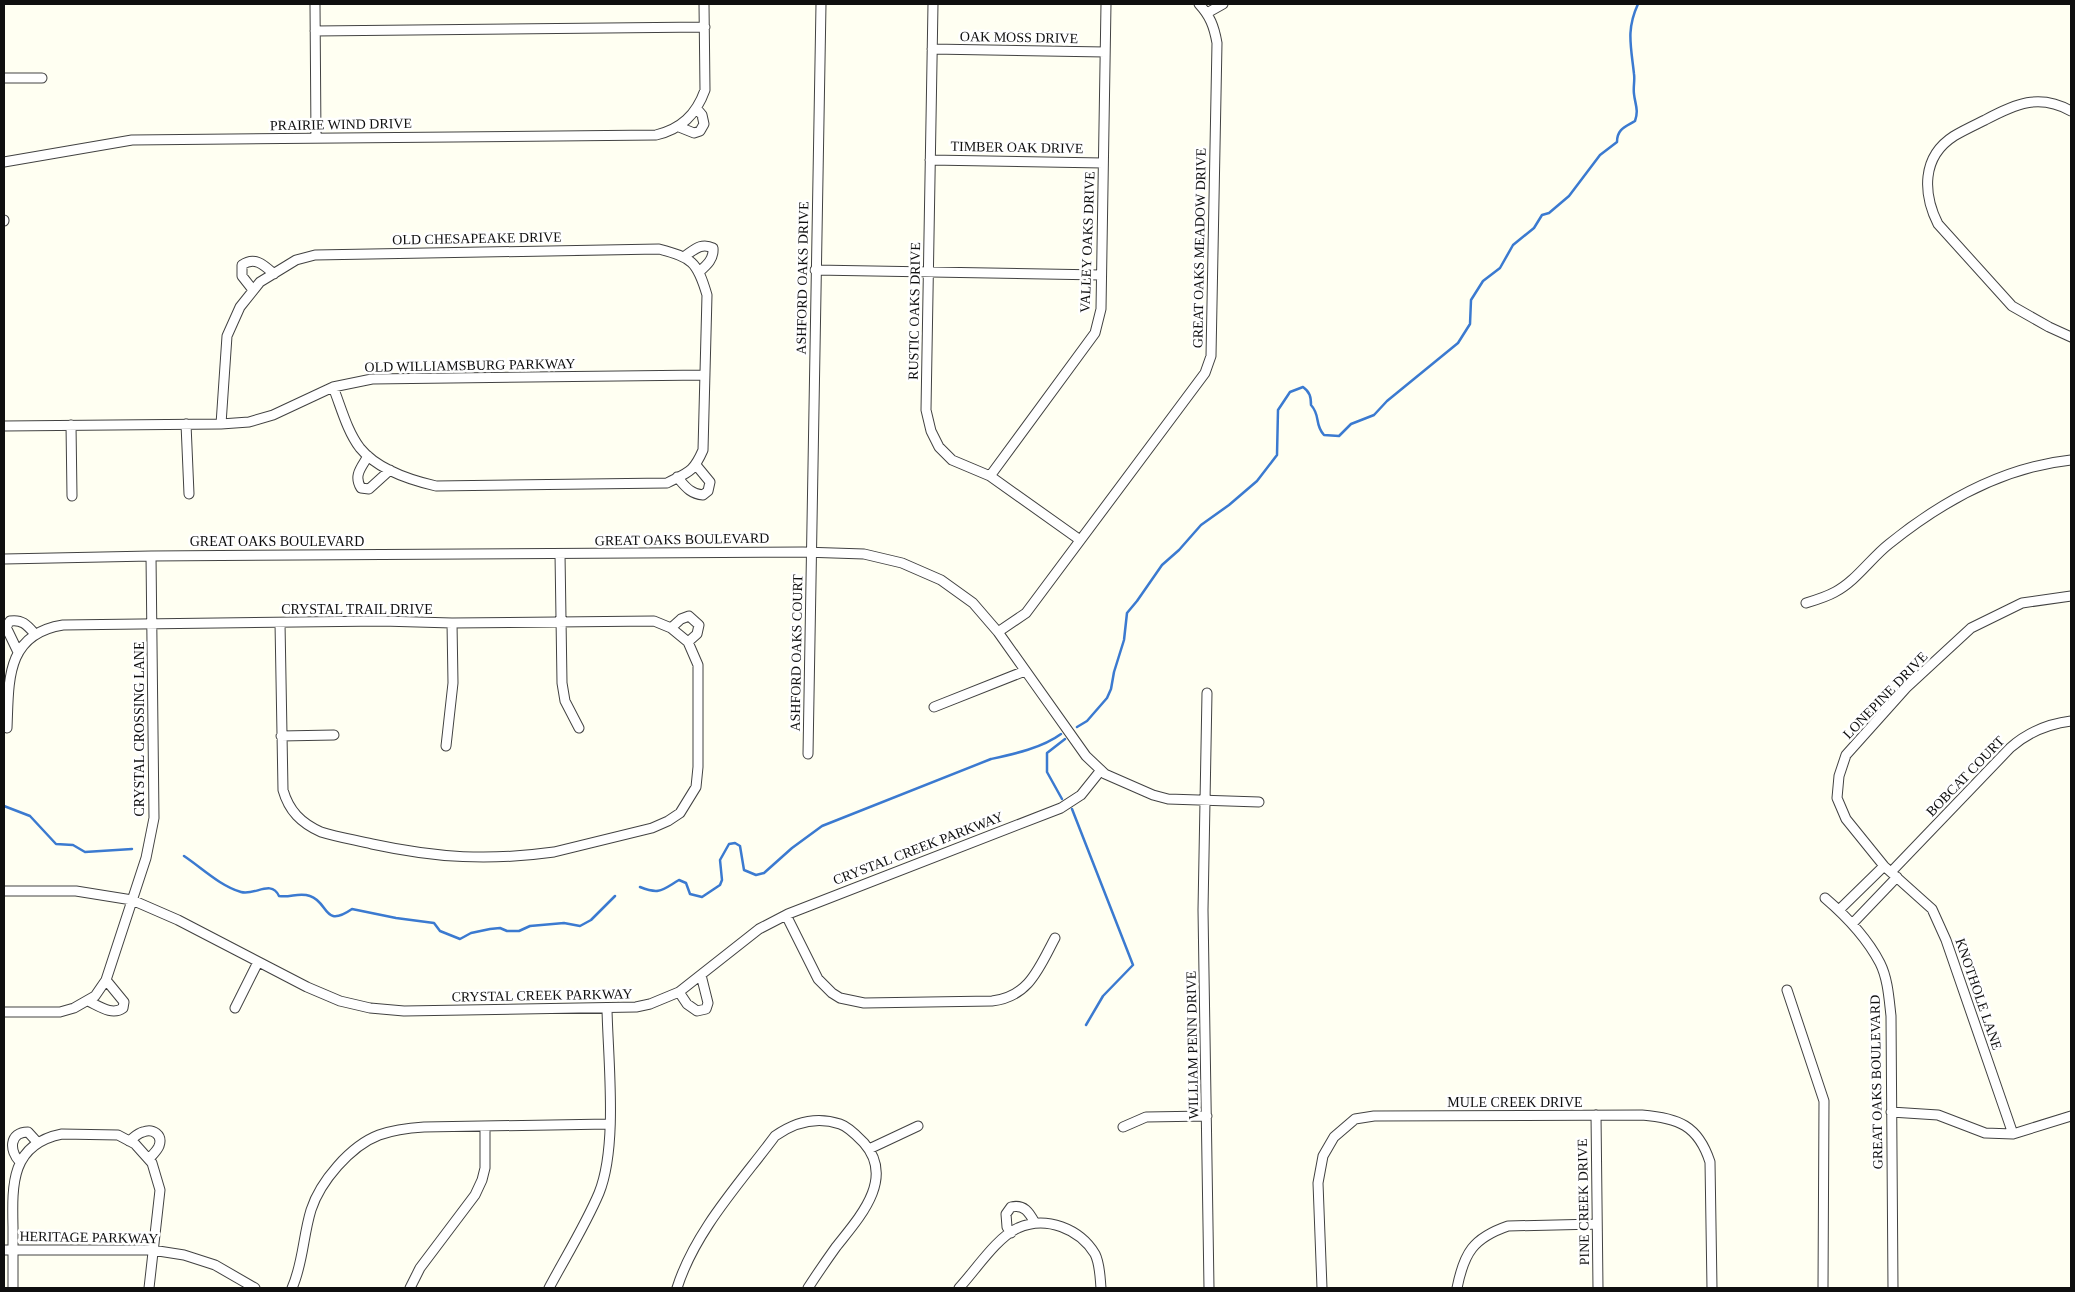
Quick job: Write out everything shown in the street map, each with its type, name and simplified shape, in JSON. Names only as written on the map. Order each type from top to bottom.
[{"type":"street","points":[[315,4],[316,138]]},
{"type":"street","name":"PRAIRIE WIND DRIVE","points":[[4,162],[132,140],[656,135],[679,127],[690,118],[697,109],[705,90],[704,4]]},
{"type":"street","name":"ASHFORD OAKS DRIVE","points":[[812,552],[815,270],[821,4]]},
{"type":"street","name":"RUSTIC OAKS DRIVE","points":[[933,4],[926,410],[931,432],[939,447],[952,460],[990,476],[1080,540]]},
{"type":"street","name":"VALLEY OAKS DRIVE","points":[[990,476],[1095,332],[1101,309],[1106,4]]},
{"type":"street","name":"GREAT OAKS MEADOW DRIVE","points":[[998,632],[1026,614],[1205,372],[1211,356],[1216,42],[1214,26],[1207,13],[1199,4]]},
{"type":"street","points":[[1207,13],[1222,4]]},
{"type":"street","points":[[315,31],[705,26]]},
{"type":"street","name":"OAK MOSS DRIVE","points":[[932,49],[1105,52]]},
{"type":"street","points":[[4,78],[42,78]]},
{"type":"street","points":[[2071,111],[2052,102],[2023,103],[2008,107],[1952,137],[1938,151],[1931,165],[1927,178],[1927,193],[1930,209],[1938,224],[2012,306],[2071,337]]},
{"type":"street","name":"PRAIRIE WIND DRIVE","points":[[679,127],[694,133],[700,131],[704,124],[702,115],[697,109]]},
{"type":"street","name":"TIMBER OAK DRIVE","points":[[930,160],[1103,162]]},
{"type":"street","points":[[333,387],[354,438],[361,449],[368,456],[397,475],[414,481],[436,486],[666,483],[696,465],[703,450],[707,295],[699,272],[685,256],[698,246],[708,245],[713,248],[713,254],[710,261],[699,272]]},
{"type":"street","name":"OLD CHESAPEAKE DRIVE","points":[[221,424],[227,336],[240,307],[260,282],[296,260],[315,254],[336,253],[659,249],[685,256]]},
{"type":"street","points":[[254,290],[242,276],[242,265],[251,260],[257,261],[274,274]]},
{"type":"street","points":[[815,270],[1101,275]]},
{"type":"street","name":"OLD WILLIAMSBURG PARKWAY","points":[[4,426],[221,424],[249,422],[273,415],[333,387],[372,379],[705,375]]},
{"type":"street","points":[[186,424],[189,494]]},
{"type":"street","points":[[71,425],[72,496]]},
{"type":"street","points":[[368,456],[358,474],[357,481],[361,488],[369,489],[390,470]]},
{"type":"street","points":[[1806,603],[1840,589],[1888,545],[1922,519],[1955,498],[2011,474],[2071,460]]},
{"type":"street","points":[[677,477],[689,491],[703,495],[708,490],[710,482],[696,465]]},
{"type":"street","name":"GREAT OAKS BOULEVARD","points":[[4,559],[151,556],[812,552],[864,554],[902,563],[941,580],[973,603],[998,632],[1086,756],[1101,770],[1118,781],[1152,795],[1168,799],[1205,802],[1258,802]]},
{"type":"street","name":"ASHFORD OAKS COURT","points":[[808,754],[812,552]]},
{"type":"street","points":[[560,554],[564,694],[579,728]]},
{"type":"street","name":"CRYSTAL CROSSING LANE","points":[[106,980],[149,845],[154,818],[151,556]]},
{"type":"street","name":"LONEPINE DRIVE","points":[[1891,872],[1846,819],[1837,798],[1839,776],[1846,755],[1906,688],[1971,628],[2022,603],[2071,596]]},
{"type":"street","points":[[280,623],[282,779],[286,801],[301,820],[320,832],[438,856],[496,858],[554,852],[652,828],[680,813],[696,787],[700,677],[695,655],[688,642],[671,628],[681,619],[690,616],[699,625],[697,634],[688,642]]},
{"type":"street","points":[[8,728],[9,681],[12,664],[18,652],[35,634],[25,623],[19,620],[10,621],[6,627],[18,652]]},
{"type":"street","name":"CRYSTAL TRAIL DRIVE","points":[[35,634],[44,629],[63,625],[372,621],[452,623],[639,620],[654,622],[671,628]]},
{"type":"street","points":[[446,746],[453,683],[452,623]]},
{"type":"street","points":[[934,707],[1025,671]]},
{"type":"street","name":"WILLIAM PENN DRIVE","points":[[1207,693],[1203,910],[1209,1288]]},
{"type":"street","name":"BOBCAT COURT","points":[[1852,924],[1891,872],[2010,748],[2023,736],[2040,728],[2071,721]]},
{"type":"street","points":[[281,736],[334,735]]},
{"type":"street","name":"CRYSTAL CREEK PARKWAY","points":[[4,891],[76,891],[132,900],[178,920],[258,962],[340,1001],[370,1008],[404,1011],[636,1008],[680,992],[759,929],[786,915],[1061,808],[1081,795],[1101,770]]},
{"type":"street","name":"BOBCAT COURT","points":[[1839,910],[1891,872]]},
{"type":"street","name":"KNOTHOLE LANE","points":[[1891,872],[1932,910],[1946,940],[2012,1134]]},
{"type":"street","name":"GREAT OAKS BOULEVARD","points":[[1825,898],[1852,924],[1880,964],[1888,991],[1891,1016],[1893,1288]]},
{"type":"street","points":[[786,915],[818,979],[832,994],[855,1002],[992,1001],[1011,997],[1027,986],[1055,938]]},
{"type":"street","points":[[235,1008],[258,962]]},
{"type":"street","points":[[680,992],[687,1004],[697,1011],[706,1009],[708,1003],[701,975]]},
{"type":"street","points":[[4,1012],[60,1012],[88,1001],[95,996],[106,980],[124,1002],[123,1008],[118,1012],[112,1012],[88,1001]]},
{"type":"street","points":[[1787,990],[1824,1101],[1823,1288]]},
{"type":"street","points":[[549,1288],[599,1192],[607,1162],[610,1124],[607,1009]]},
{"type":"street","points":[[1892,1112],[1938,1114],[1985,1133],[2012,1134],[2071,1116]]},
{"type":"street","name":"PINE CREEK DRIVE","points":[[1596,1115],[1598,1288]]},
{"type":"street","name":"MULE CREEK DRIVE","points":[[1322,1288],[1318,1182],[1323,1156],[1334,1137],[1358,1117],[1596,1115],[1667,1117],[1686,1125],[1699,1138],[1710,1162],[1712,1288]]},
{"type":"street","points":[[1123,1127],[1146,1117],[1206,1116]]},
{"type":"street","points":[[677,1288],[706,1227],[775,1136],[789,1126],[821,1120],[842,1124],[856,1134],[869,1149],[874,1158],[874,1191],[868,1206],[808,1288]]},
{"type":"street","points":[[292,1288],[296,1278],[311,1210],[321,1188],[337,1167],[357,1149],[377,1136],[405,1128],[610,1124]]},
{"type":"street","points":[[410,1288],[420,1268],[475,1195],[482,1180],[485,1168],[485,1126]]},
{"type":"street","points":[[869,1149],[918,1126]]},
{"type":"street","points":[[130,1141],[141,1132],[150,1130],[157,1134],[160,1138],[159,1146],[149,1159]]},
{"type":"street","points":[[20,1162],[14,1154],[12,1146],[12,1139],[16,1134],[28,1132],[38,1143]]},
{"type":"street","points":[[13,1288],[8,1250],[12,1190],[16,1169],[28,1152],[38,1143],[62,1134],[118,1135],[135,1144],[152,1163],[160,1190],[149,1288]]},
{"type":"street","points":[[1011,1233],[1006,1214],[1010,1207],[1018,1206],[1025,1208],[1035,1223]]},
{"type":"street","points":[[960,1288],[1002,1239],[1018,1228],[1035,1223],[1053,1224],[1083,1238],[1095,1256],[1100,1274],[1100,1288]]},
{"type":"street","points":[[1457,1288],[1470,1249],[1483,1236],[1495,1230],[1508,1226],[1597,1224]]},
{"type":"street","name":"HERITAGE PARKWAY","points":[[8,1250],[152,1250],[184,1255],[215,1265],[255,1288]]},
{"type":"waterway","points":[[1077,727],[1087,721],[1107,698],[1124,640],[1127,613],[1162,565],[1179,550],[1201,525],[1229,505],[1257,481],[1277,455],[1278,410],[1290,392],[1303,387],[1309,393],[1311,405],[1324,435],[1339,436],[1351,424],[1374,415],[1387,401],[1458,343],[1470,324],[1471,300],[1483,281],[1500,268],[1513,245],[1534,228],[1542,215],[1549,213],[1569,196],[1600,155],[1617,142],[1618,134],[1622,129],[1635,121],[1637,110],[1630,38],[1634,13],[1638,4]]},
{"type":"waterway","points":[[640,887],[657,891],[679,880],[686,883],[690,894],[702,897],[720,885],[722,880],[720,860],[729,844],[735,843],[740,846],[744,870],[756,875],[764,873],[792,848],[822,826],[991,759],[1037,747],[1061,734]]},
{"type":"waterway","points":[[1062,799],[1047,772],[1047,753],[1065,739]]},
{"type":"waterway","points":[[4,806],[30,816],[56,844],[73,845],[85,852],[132,849]]},
{"type":"waterway","points":[[1072,809],[1133,965],[1103,996],[1086,1025]]},
{"type":"waterway","points":[[184,856],[218,881],[241,892],[246,893],[267,888],[276,891],[279,896],[306,895],[316,899],[331,915],[336,916],[352,909],[434,923],[440,931],[460,939],[471,933],[490,929],[500,928],[507,931],[519,931],[530,926],[564,923],[580,926],[591,920],[615,896]]}]
